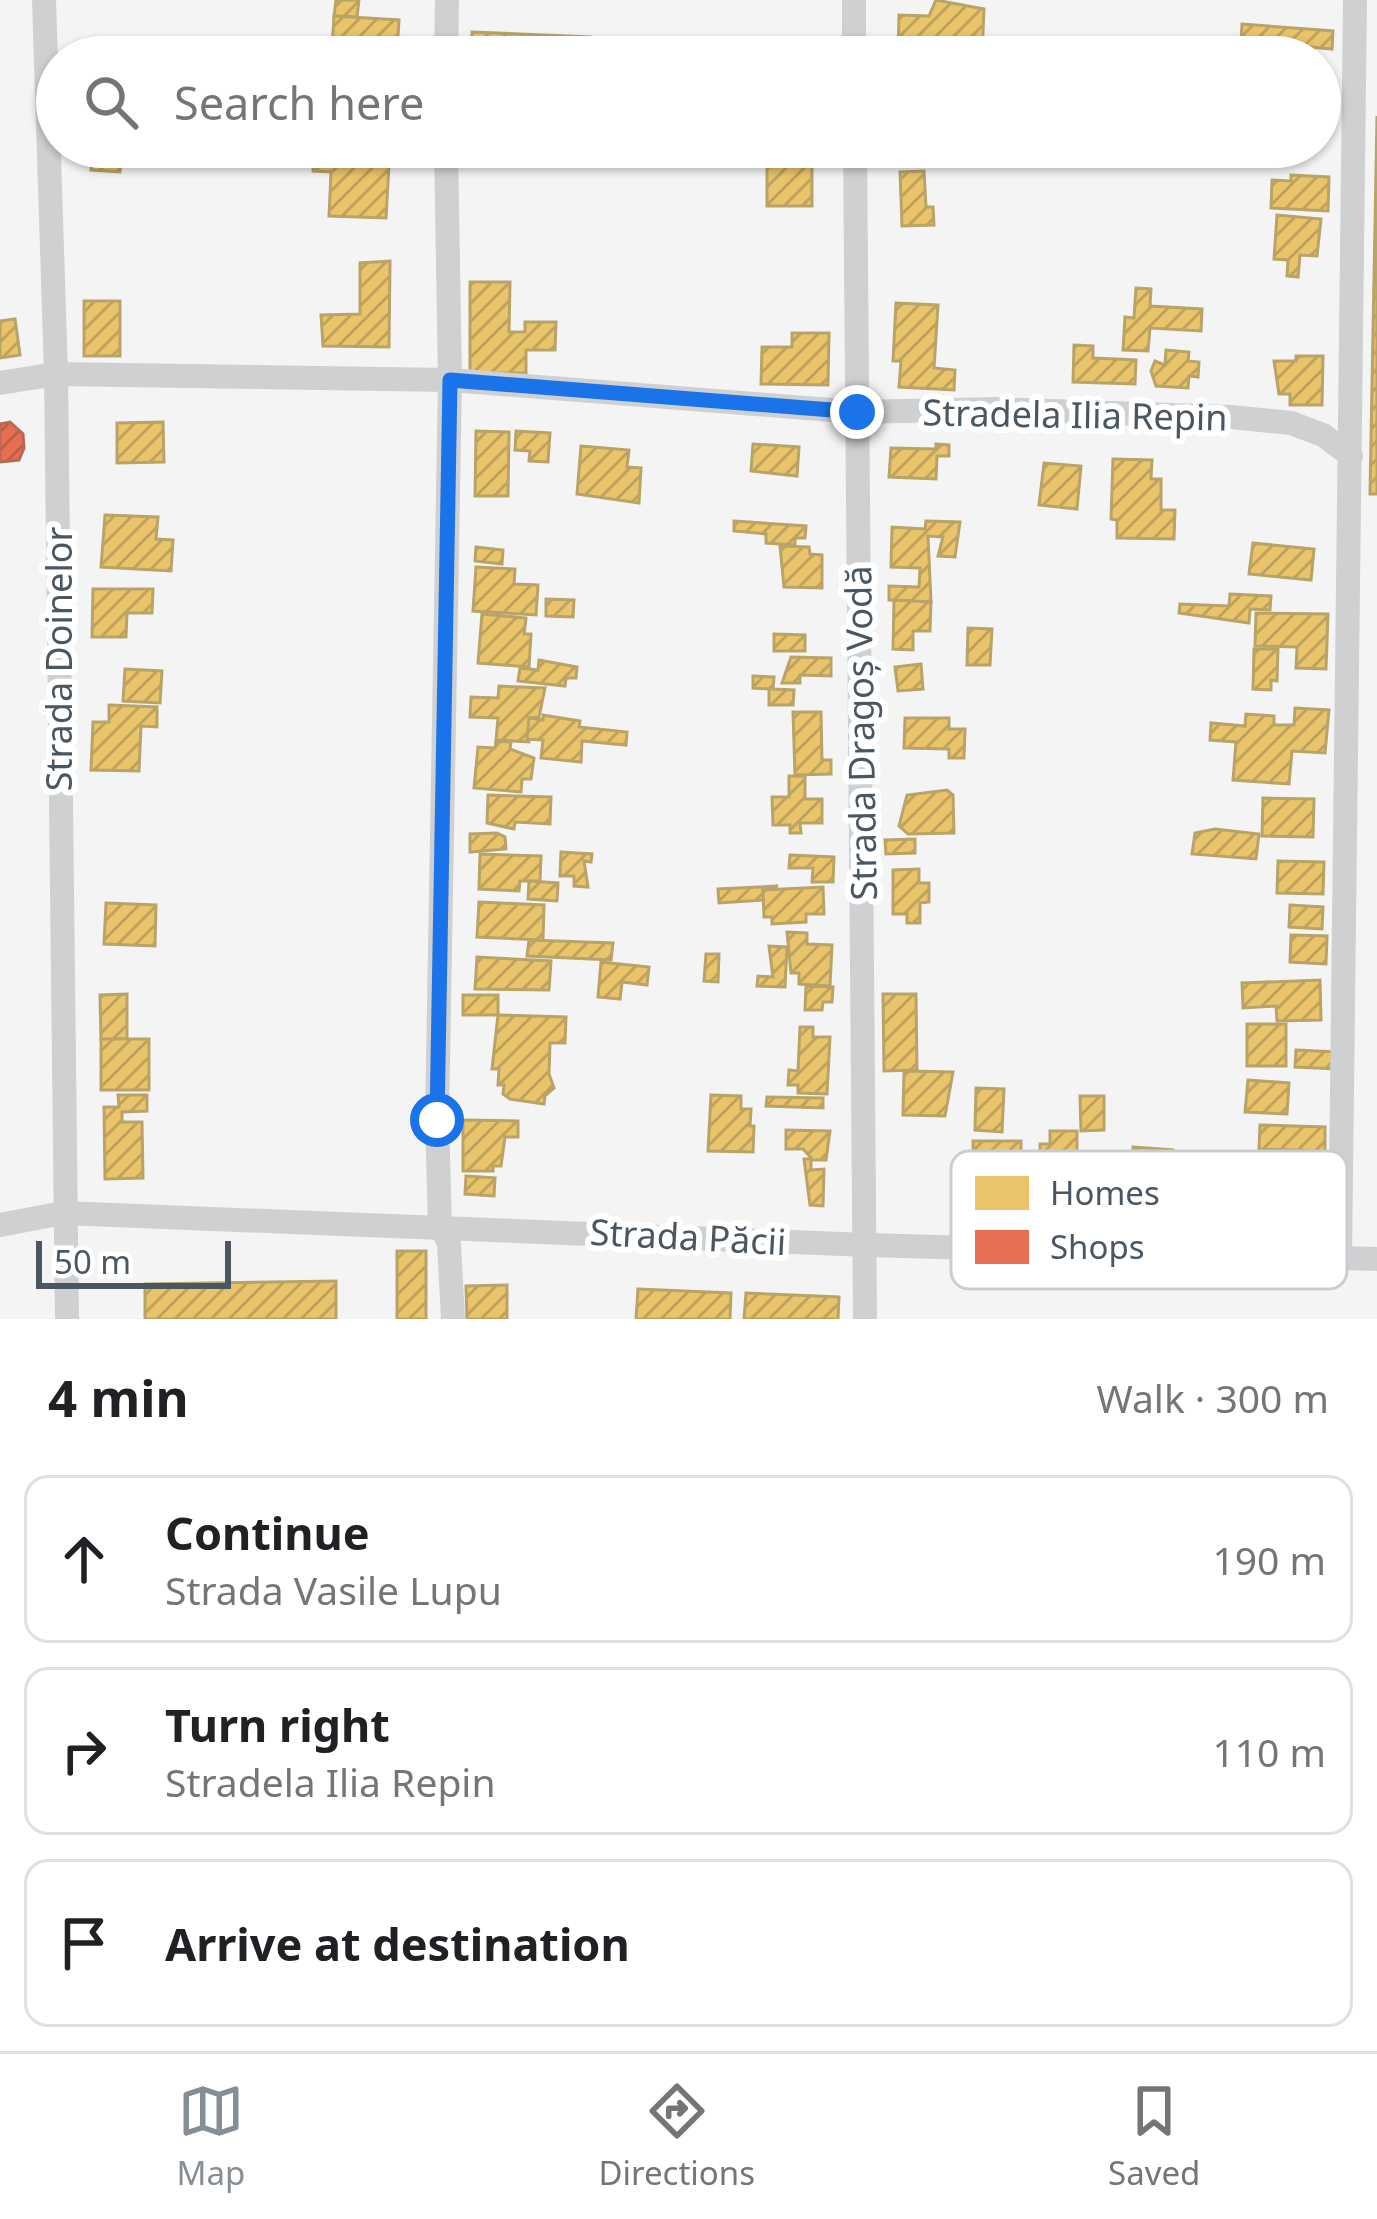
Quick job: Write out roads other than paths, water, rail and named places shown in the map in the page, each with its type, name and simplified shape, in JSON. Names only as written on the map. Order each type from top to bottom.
[{"type":"street","name":"Strada Doinelor","points":[[44,0],[45,36]]},
{"type":"street","points":[[446,36],[447,0]]},
{"type":"street","points":[[854,0],[854,36]]},
{"type":"street","points":[[1341,1151],[1351,455],[1349,190],[1355,0]]},
{"type":"street","name":"Strada Doinelor","points":[[49,168],[67,1319]]},
{"type":"street","points":[[446,168],[450,380],[440,1226],[449,1243],[453,1319]]},
{"type":"street","name":"Strada Dragoș Vodă","points":[[855,168],[865,1319]]},
{"type":"street","name":"Stradela Ilia Repin","points":[[0,383],[56,374],[450,380],[857,412],[996,409],[1232,417],[1291,423],[1323,435],[1351,455]]},
{"type":"street","name":"Strada Păcii","points":[[0,1225],[63,1213],[951,1247]]},
{"type":"street","name":"Strada Păcii","points":[[1347,1257],[1377,1259]]}]
